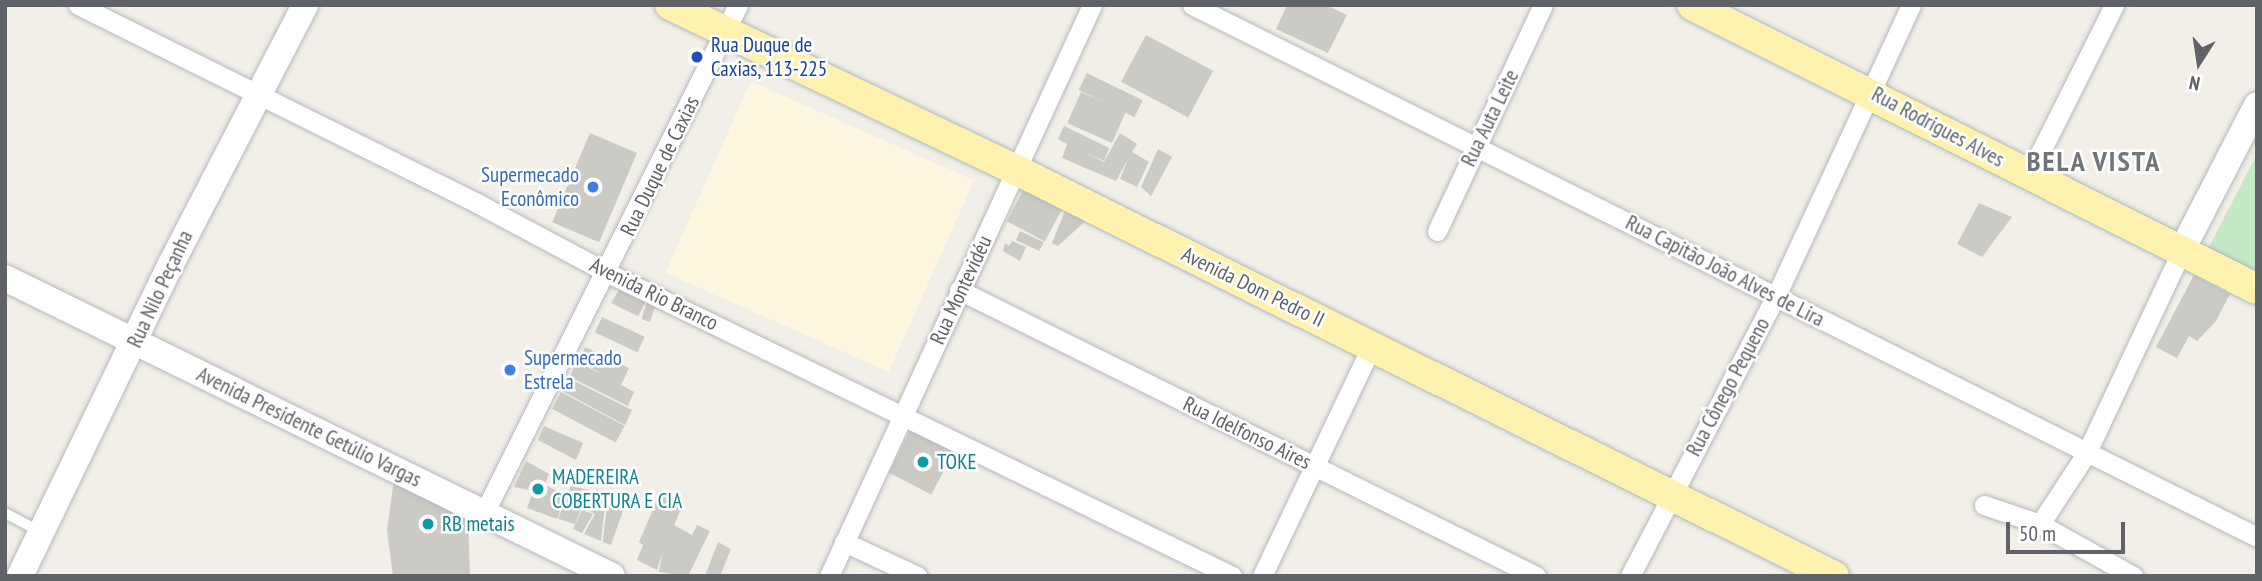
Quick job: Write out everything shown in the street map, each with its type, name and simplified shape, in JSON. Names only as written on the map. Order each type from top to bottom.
[{"type":"main road","name":"Avenida Dom Pedro II","points":[[670,5],[724,34],[1018,171],[1834,576]]},
{"type":"main road","name":"Rua Rodrigues Alves","points":[[1708,8],[2029,175],[2257,289]]},
{"type":"street","name":"Avenida Rio Branco","points":[[78,5],[258,93],[608,273],[1233,576]]},
{"type":"street","name":"Rua Nilo Peçanha","points":[[20,576],[258,93],[305,5]]},
{"type":"street","name":"Rua Duque de Caxias","points":[[484,513],[608,273],[738,5]]},
{"type":"street","name":"Rua Montevidéu","points":[[829,576],[959,290],[1018,171],[1092,5]]},
{"type":"street","name":"Rua Capitão João Alves de Lira","points":[[1192,5],[2086,454],[2257,537]]},
{"type":"street","name":"Rua Auta Leite","points":[[1437,231],[1543,5]]},
{"type":"street","name":"Rua Cônego Pequeno","points":[[1630,576],[1775,298],[1873,92],[1911,5]]},
{"type":"street","points":[[2029,175],[2114,5]]},
{"type":"street","points":[[2040,524],[2086,454],[2181,252],[2257,105]]},
{"type":"street","name":"Avenida Presidente Getúlio Vargas","points":[[5,278],[612,576]]},
{"type":"street","name":"Rua Idelfonso Aires","points":[[959,290],[1536,576]]},
{"type":"street","points":[[1262,576],[1372,345]]},
{"type":"street","points":[[1984,505],[2040,524],[2133,576]]},
{"type":"street","points":[[844,542],[917,576]]},
{"type":"lane","points":[[5,513],[41,532]]},
{"type":"shaded area","points":[[751,81],[974,180],[888,372],[666,273]]},
{"type":"green space","points":[[2257,154],[2257,273],[2208,249]]},
{"type":"building","points":[[1287,5],[1326,5],[1347,15],[1328,53],[1276,29]]},
{"type":"building","points":[[1146,35],[1213,71],[1188,117],[1121,82]]},
{"type":"building","points":[[1087,73],[1143,100],[1134,117],[1079,90]]},
{"type":"building","points":[[1081,92],[1126,112],[1112,143],[1067,123]]},
{"type":"building","points":[[1064,126],[1109,148],[1104,161],[1086,153],[1104,162],[1120,133],[1137,144],[1132,152],[1149,162],[1137,187],[1120,179],[1128,159],[1116,181],[1062,158],[1067,144],[1058,139]]},
{"type":"building","name":"Supermecado Econômico","points":[[590,133],[637,153],[599,242],[552,222]]},
{"type":"building","points":[[1158,149],[1172,157],[1151,196],[1141,187]]},
{"type":"building","points":[[1026,185],[1064,205],[1045,241],[1007,221]]},
{"type":"building","points":[[1979,203],[2012,217],[1982,257],[1957,244]]},
{"type":"building","points":[[1067,206],[1091,216],[1058,246],[1052,243]]},
{"type":"building","points":[[1020,231],[1044,242],[1039,251],[1016,240]]},
{"type":"building","points":[[1012,241],[1026,247],[1020,261],[1003,251],[1005,243],[1009,246]]},
{"type":"building","points":[[2194,275],[2230,294],[2216,321],[2197,341],[2189,336],[2177,358],[2156,347]]},
{"type":"building","points":[[619,290],[646,301],[638,316],[611,303]]},
{"type":"building","points":[[647,302],[656,305],[650,322],[641,319]]},
{"type":"building","points":[[602,317],[645,337],[637,352],[595,332]]},
{"type":"building","points":[[585,347],[629,368],[621,385],[634,392],[628,406],[570,377],[576,362],[602,374],[579,361]]},
{"type":"building","points":[[568,378],[632,410],[625,425],[562,391]]},
{"type":"building","points":[[561,392],[625,426],[616,443],[552,409]]},
{"type":"building","points":[[544,426],[583,443],[576,460],[538,440]]},
{"type":"building","name":"TOKE","points":[[911,429],[954,451],[932,494],[889,473]]},
{"type":"building","name":"MADEREIRA COBERTURA E CIA","points":[[526,461],[549,474],[545,485],[566,495],[557,519],[527,508],[533,491],[514,487]]},
{"type":"building","name":"RB metais","points":[[394,479],[468,518],[470,576],[393,576],[387,530]]},
{"type":"building","points":[[571,486],[589,490],[575,524],[558,519]]},
{"type":"building","points":[[597,489],[606,496],[601,541],[584,534],[595,514],[584,508]]},
{"type":"building","points":[[661,491],[683,504],[674,525],[692,535],[697,525],[710,531],[688,576],[659,572],[662,554],[657,570],[637,560],[643,545],[639,542]]},
{"type":"building","points":[[615,496],[626,502],[611,545],[603,542],[604,529],[607,507]]},
{"type":"building","points":[[582,510],[593,514],[582,533],[573,529]]},
{"type":"building","points":[[718,542],[731,549],[720,576],[705,576]]},
{"type":"place","name":"Rua Duque de Caxias, 113-225","points":[[697,57]]},
{"type":"place","name":"Supermecado Econômico","points":[[593,187]]},
{"type":"place","name":"Supermecado Estrela","points":[[510,370]]},
{"type":"place","name":"TOKE","points":[[923,462]]},
{"type":"place","name":"MADEREIRA COBERTURA E CIA","points":[[538,489]]},
{"type":"place","name":"RB metais","points":[[428,524]]},
{"type":"district","name":"BELA VISTA","points":[[2094,161]]}]
